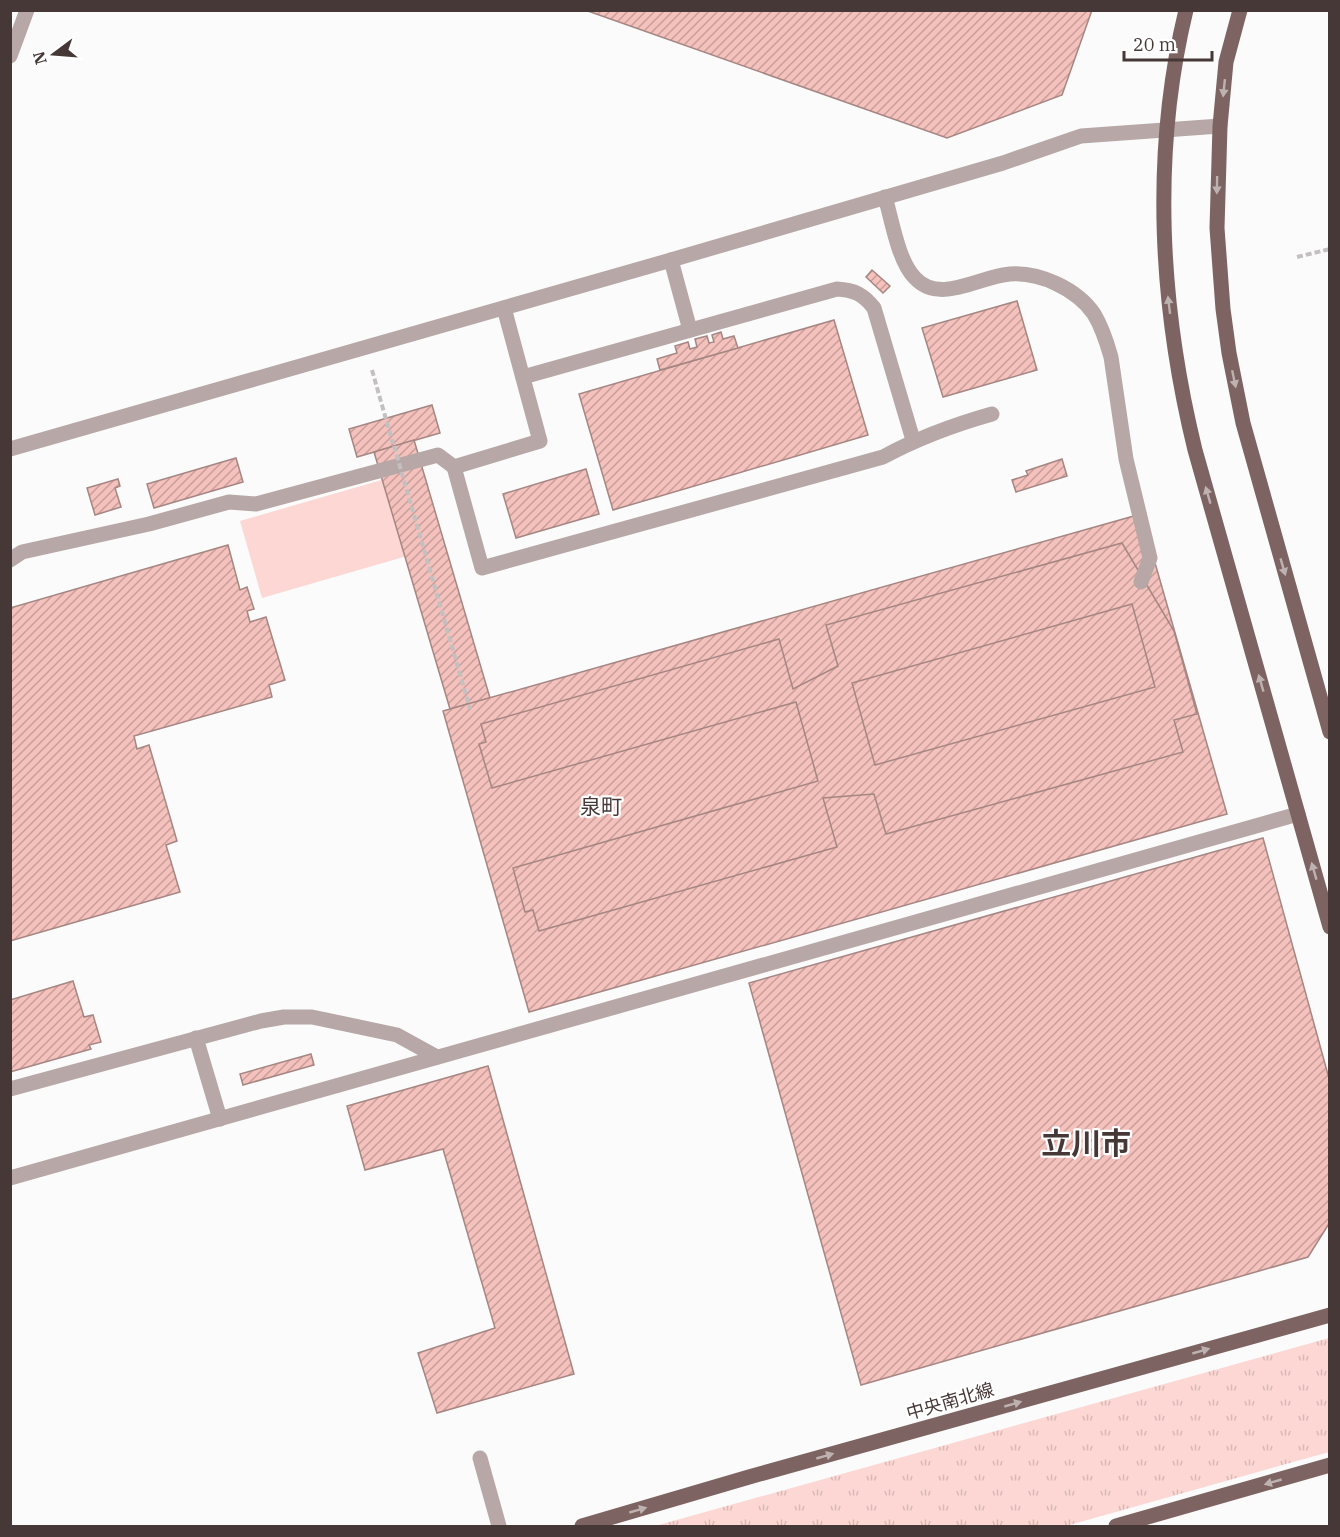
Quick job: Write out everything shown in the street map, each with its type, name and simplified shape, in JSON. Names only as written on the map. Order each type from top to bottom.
[{"type":"main road","points":[[1186,10],[1179,40],[1166,129],[1164,186],[1167,285],[1183,400],[1329,927]]},
{"type":"main road","points":[[1240,10],[1227,62],[1220,126],[1217,228],[1223,309],[1243,423],[1329,732]]},
{"type":"main road","name":"中央南北線","points":[[582,1527],[760,1474],[1329,1315]]},
{"type":"main road","points":[[1116,1527],[1329,1466]]},
{"type":"street","points":[[10,56],[27,10]]},
{"type":"street","points":[[10,449],[1003,163],[1081,136],[1220,126]]},
{"type":"street","points":[[885,196],[904,261],[914,277],[927,288],[944,290],[1010,274],[1032,275],[1054,283],[1078,297],[1094,315],[1106,341],[1115,380],[1126,459],[1150,558],[1141,582]]},
{"type":"street","points":[[671,260],[690,330]]},
{"type":"street","points":[[523,377],[837,290],[852,290],[866,297],[874,308],[913,440]]},
{"type":"street","points":[[454,466],[540,441],[504,308]]},
{"type":"street","points":[[14,554],[149,524],[228,502],[256,504],[438,455],[454,466],[482,568],[883,457],[913,440],[992,414]]},
{"type":"street","points":[[10,1178],[1298,814]]},
{"type":"street","points":[[10,1089],[196,1038],[284,1017],[312,1017],[397,1035],[437,1057]]},
{"type":"street","points":[[196,1038],[220,1119]]},
{"type":"street","points":[[480,1458],[499,1527]]},
{"type":"path","points":[[1297,257],[1329,249]]},
{"type":"path","points":[[372,370],[470,709]]},
{"type":"green space","points":[[385,479],[407,556],[262,598],[240,521]]},
{"type":"green space","points":[[1329,1338],[1329,1452],[1066,1526],[655,1526]]},
{"type":"building","points":[[585,10],[1092,10],[1062,95],[947,138]]},
{"type":"building","points":[[872,270],[890,286],[883,293],[866,277]]},
{"type":"building","points":[[1017,301],[1037,370],[943,397],[922,328]]},
{"type":"building","points":[[834,320],[868,435],[613,510],[579,394]]},
{"type":"building","points":[[721,332],[723,339],[734,336],[738,348],[660,370],[657,359],[677,353],[675,346],[688,342],[690,349],[697,347],[695,339],[707,336],[709,343],[714,342],[712,335]]},
{"type":"building","points":[[432,405],[440,433],[357,457],[349,429]]},
{"type":"building","points":[[414,440],[490,698],[450,709],[374,452]]},
{"type":"building","points":[[236,458],[243,482],[154,508],[147,484]]},
{"type":"building","points":[[1062,459],[1067,476],[1016,492],[1012,480],[1028,475],[1026,471]]},
{"type":"building","points":[[586,469],[599,514],[516,538],[503,494]]},
{"type":"building","points":[[118,479],[120,486],[115,488],[121,507],[95,515],[87,488]]},
{"type":"building","points":[[1141,514],[1227,814],[529,1012],[443,711]]},
{"type":"building","points":[[1122,543],[1174,631],[1197,714],[1174,720],[1183,752],[886,834],[874,794],[823,798],[837,847],[539,931],[533,910],[525,912],[513,868],[818,781],[796,702],[492,788],[479,744],[486,742],[481,724],[779,639],[793,689],[838,666],[826,625]],"holes":[[[1132,604],[1155,687],[875,765],[852,683]]]},
{"type":"building","points":[[228,545],[240,590],[247,587],[254,609],[247,611],[250,622],[266,617],[285,680],[269,685],[272,697],[134,736],[137,749],[149,745],[177,841],[166,845],[180,892],[10,941],[10,608]]},
{"type":"building","points":[[1263,838],[1330,1082],[1330,1222],[1308,1257],[861,1385],[749,983]]},
{"type":"building","points":[[73,981],[84,1017],[93,1015],[101,1042],[89,1045],[91,1049],[10,1072],[10,1000]]},
{"type":"building","points":[[311,1054],[314,1065],[243,1085],[240,1074]]},
{"type":"building","points":[[488,1066],[574,1374],[437,1413],[418,1353],[495,1328],[443,1149],[365,1170],[347,1106]]},
{"type":"district","name":"泉町","points":[[601,806]]},
{"type":"district","name":"立川市","points":[[1086,1142]]}]
